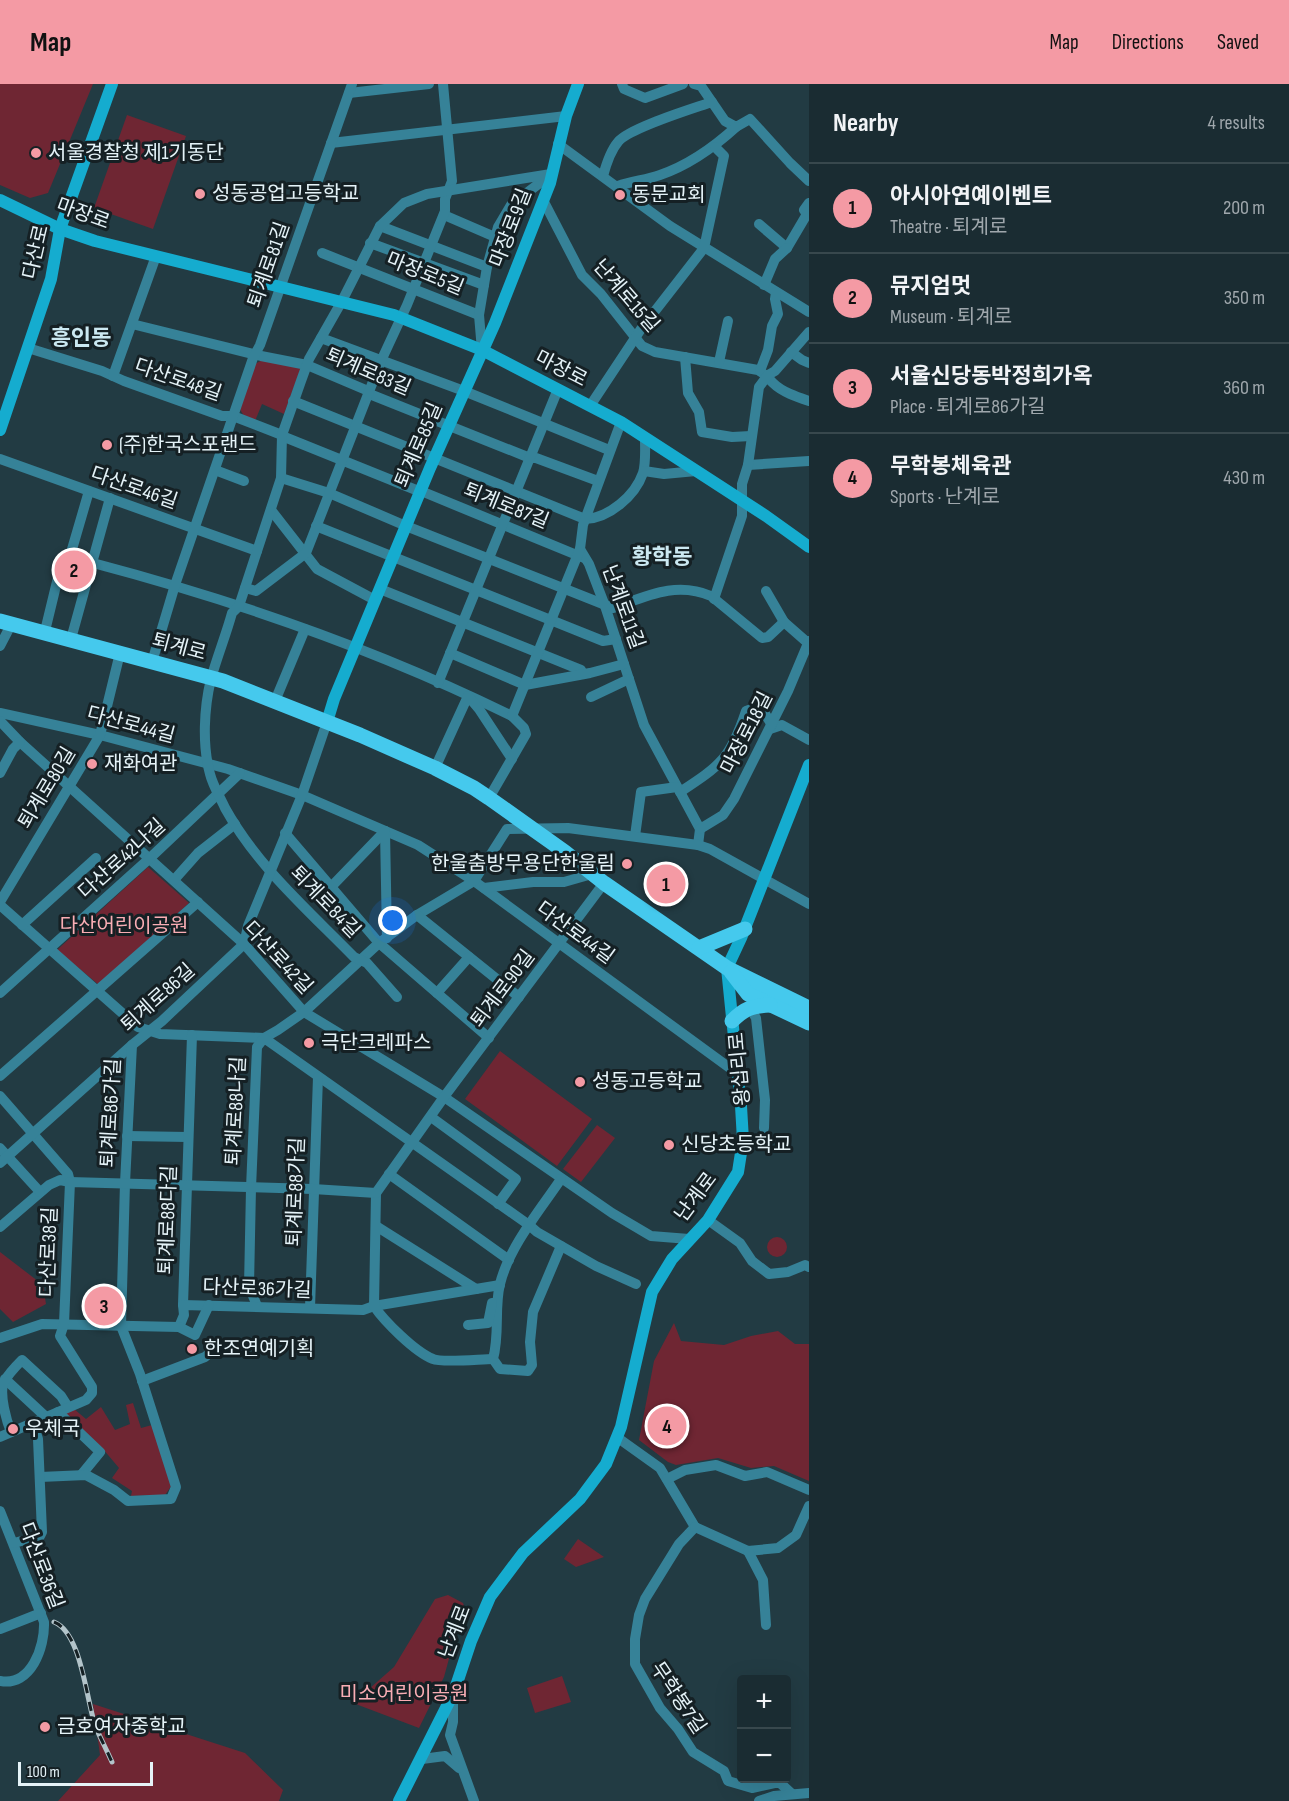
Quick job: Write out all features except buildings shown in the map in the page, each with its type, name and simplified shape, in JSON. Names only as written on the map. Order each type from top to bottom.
[{"type":"main road","name":"다산로","points":[[0,430],[5,403],[28,348],[51,279],[60,229],[112,84]]},
{"type":"main road","name":"마장로9길","points":[[482,350],[495,323],[543,200],[566,116],[578,84]]},
{"type":"main road","name":"마장로","points":[[0,200],[60,229],[95,241],[342,301],[400,318],[482,350],[621,422],[742,500],[809,547]]},
{"type":"main road","name":"퇴계로85길","points":[[327,722],[334,699],[406,526],[482,350]]},
{"type":"main road","name":"퇴계로","points":[[6,622],[211,678],[275,701],[435,768],[489,798],[598,879],[727,968]]},
{"type":"main road","points":[[727,968],[745,929],[809,765]]},
{"type":"main road","points":[[699,948],[745,929]]},
{"type":"main road","points":[[727,968],[748,994],[809,1023]]},
{"type":"main road","points":[[727,968],[809,1008]]},
{"type":"main road","name":"난계로","points":[[399,1801],[453,1695],[471,1641],[490,1597],[523,1553],[580,1499],[606,1464],[618,1438],[652,1292],[672,1259],[708,1220],[738,1172],[743,1140],[727,968]]},
{"type":"main road","points":[[732,1021],[742,1011],[770,1005]]},
{"type":"street","points":[[351,89],[429,84]]},
{"type":"street","points":[[244,588],[256,591],[306,553],[381,361],[444,215],[445,199],[452,181],[443,84]]},
{"type":"street","points":[[622,84],[624,89],[645,98],[683,84]]},
{"type":"street","points":[[694,84],[702,86],[725,121],[736,127]]},
{"type":"street","name":"퇴계로81길","points":[[152,662],[194,528],[351,89]]},
{"type":"street","points":[[603,176],[618,141],[633,132],[712,102]]},
{"type":"street","points":[[331,143],[566,116]]},
{"type":"street","points":[[618,186],[658,176],[684,165],[715,147],[736,127],[750,119],[790,164],[809,181]]},
{"type":"street","points":[[558,144],[670,226],[809,312]]},
{"type":"street","points":[[590,406],[636,338],[704,248],[724,156],[715,147]]},
{"type":"street","points":[[482,350],[479,315],[487,267],[495,237],[511,205],[551,174]]},
{"type":"street","name":"마장로5길","points":[[342,301],[380,226],[404,203],[449,189],[551,174]]},
{"type":"street","name":"난계로15길","points":[[543,200],[582,275],[601,294],[642,346],[655,352],[719,362],[764,373],[772,383],[796,397],[809,401]]},
{"type":"street","points":[[764,285],[775,259],[787,248],[807,214],[804,210],[809,202]]},
{"type":"street","points":[[444,215],[495,237]]},
{"type":"street","points":[[759,224],[787,248]]},
{"type":"street","name":"마장로5길","points":[[380,226],[487,267]]},
{"type":"street","name":"마장로5길","points":[[370,243],[484,285]]},
{"type":"street","name":"마장로5길","points":[[322,253],[479,315]]},
{"type":"street","points":[[113,376],[156,256]]},
{"type":"street","points":[[714,599],[742,516],[742,484],[748,465],[759,387],[764,373],[772,326],[778,314],[776,292]]},
{"type":"street","name":"퇴계로83길","points":[[211,678],[281,478],[282,436],[293,401],[307,365],[342,301]]},
{"type":"street","points":[[719,362],[728,321]]},
{"type":"street","points":[[132,324],[255,355],[307,365]]},
{"type":"street","points":[[764,373],[775,371],[809,332]]},
{"type":"street","name":"퇴계로83길","points":[[321,339],[464,391]]},
{"type":"street","name":"다산로48길","points":[[28,348],[222,416],[233,416],[282,436]]},
{"type":"street","points":[[791,352],[809,363]]},
{"type":"street","points":[[685,357],[688,393],[699,412],[702,432],[732,437],[751,436]]},
{"type":"street","name":"퇴계로83길","points":[[307,365],[449,425]]},
{"type":"street","points":[[438,683],[558,390]]},
{"type":"street","points":[[464,391],[609,450]]},
{"type":"street","points":[[293,401],[435,458]]},
{"type":"street","points":[[512,717],[563,588],[581,554],[585,519],[621,422]]},
{"type":"street","points":[[449,425],[530,458],[598,481]]},
{"type":"street","points":[[282,436],[421,491]]},
{"type":"street","points":[[585,519],[597,519],[611,512],[638,482],[644,471],[645,439]]},
{"type":"street","name":"퇴계로87길","points":[[435,458],[585,519]]},
{"type":"street","name":"다산로46길","points":[[0,459],[257,551]]},
{"type":"street","points":[[748,465],[809,461]]},
{"type":"street","points":[[215,470],[244,481]]},
{"type":"street","points":[[644,471],[664,474],[696,471]]},
{"type":"street","points":[[281,478],[329,493],[605,606],[613,608],[667,589],[703,593],[714,599],[762,638],[768,637],[784,622]]},
{"type":"street","points":[[45,631],[89,491]]},
{"type":"street","name":"퇴계로87길","points":[[421,491],[581,554]]},
{"type":"street","points":[[71,639],[110,498]]},
{"type":"street","points":[[271,510],[317,569],[378,595],[463,622],[580,670],[583,674]]},
{"type":"street","points":[[316,526],[603,641],[616,639]]},
{"type":"street","name":"난계로11길","points":[[581,554],[605,606],[644,725],[700,829]]},
{"type":"street","points":[[65,562],[175,585],[356,646],[512,717],[524,728],[526,734],[489,798]]},
{"type":"street","points":[[766,591],[784,622],[809,643]]},
{"type":"street","points":[[0,646],[6,622]]},
{"type":"street","points":[[275,701],[305,629]]},
{"type":"street","name":"마장로18길","points":[[700,829],[723,815],[734,799],[788,692],[809,643]]},
{"type":"street","name":"퇴계로80길","points":[[0,903],[100,735],[120,653]]},
{"type":"street","points":[[450,653],[525,685],[624,664]]},
{"type":"street","name":"퇴계로84길","points":[[211,678],[206,726],[207,764],[210,776],[235,824],[251,849],[270,871],[354,957],[367,963],[397,998]]},
{"type":"street","name":"난계로11길","points":[[591,697],[629,679]]},
{"type":"street","points":[[468,696],[512,759]]},
{"type":"street","points":[[435,768],[468,696]]},
{"type":"street","points":[[635,836],[641,792],[679,789],[713,770],[721,763],[736,740],[746,711],[760,706],[771,727],[782,725],[809,740]]},
{"type":"street","name":"다산로44길","points":[[0,713],[100,735],[240,773],[302,795],[418,845],[484,888],[738,1074]]},
{"type":"street","name":"다산로42길","points":[[0,721],[20,742],[244,944],[304,1012],[444,1098],[561,1179],[651,1236],[689,1239]]},
{"type":"street","points":[[244,944],[248,926],[302,795],[327,722]]},
{"type":"street","points":[[0,773],[13,749],[20,742]]},
{"type":"street","name":"다산로42나길","points":[[0,993],[219,795],[240,773]]},
{"type":"street","points":[[174,880],[198,853],[235,824]]},
{"type":"street","points":[[264,1038],[304,1012],[383,940],[417,915],[474,881],[507,829],[568,828],[698,845],[710,849],[809,904]]},
{"type":"street","points":[[698,845],[700,829]]},
{"type":"street","points":[[331,887],[385,831]]},
{"type":"street","points":[[383,940],[385,831]]},
{"type":"street","points":[[285,833],[331,887],[383,940],[437,993],[489,1038]]},
{"type":"street","points":[[22,925],[96,858]]},
{"type":"street","points":[[484,888],[533,882],[598,879]]},
{"type":"street","name":"퇴계로90길","points":[[376,1193],[559,944],[598,879]]},
{"type":"street","points":[[0,1076],[198,902]]},
{"type":"street","points":[[0,903],[48,949],[138,1027],[160,1034],[264,1038],[537,1232],[636,1284]]},
{"type":"street","points":[[417,915],[519,997]]},
{"type":"street","name":"퇴계로86길","points":[[40,1192],[2,1155],[33,1132],[149,1031],[244,944]]},
{"type":"street","points":[[437,993],[469,957]]},
{"type":"street","name":"왕십리로","points":[[750,1008],[756,1018],[765,1100],[764,1128]]},
{"type":"street","name":"퇴계로88다길","points":[[183,1305],[192,1035]]},
{"type":"street","name":"퇴계로88나길","points":[[256,1306],[249,1286],[251,1188],[257,1047],[264,1038]]},
{"type":"street","name":"퇴계로86가길","points":[[120,1326],[132,1045]]},
{"type":"street","name":"퇴계로88가길","points":[[310,1308],[318,1077]]},
{"type":"street","name":"다산로38길","points":[[0,1096],[68,1174],[70,1182],[64,1324],[60,1336],[92,1387],[92,1393],[86,1400],[63,1409]]},
{"type":"street","points":[[431,1117],[516,1179],[498,1204]]},
{"type":"street","name":"퇴계로88다길","points":[[127,1136],[188,1137]]},
{"type":"street","points":[[389,1174],[509,1260]]},
{"type":"street","points":[[468,1325],[488,1323],[497,1286],[509,1260],[529,1225],[561,1179]]},
{"type":"street","name":"다산로38길","points":[[0,1227],[40,1192],[60,1180],[125,1183]]},
{"type":"street","name":"퇴계로86가길","points":[[125,1183],[186,1185]]},
{"type":"street","name":"퇴계로88나길","points":[[186,1185],[251,1188]]},
{"type":"street","points":[[251,1188],[376,1193],[374,1306],[401,1336],[434,1360],[494,1359]]},
{"type":"street","points":[[708,1220],[741,1243],[752,1261],[768,1274],[788,1272],[806,1265],[809,1267]]},
{"type":"street","points":[[376,1226],[476,1289]]},
{"type":"street","points":[[497,1286],[494,1359],[500,1369],[528,1371],[532,1365],[530,1341],[533,1312],[561,1246]]},
{"type":"street","points":[[374,1306],[497,1286]]},
{"type":"street","name":"다산로36가길","points":[[179,1327],[184,1315],[183,1305],[363,1310],[374,1306]]},
{"type":"street","points":[[0,1338],[42,1324],[179,1327],[195,1335],[209,1305]]},
{"type":"street","points":[[40,1477],[82,1474],[114,1490],[129,1501],[171,1499],[177,1487],[126,1335],[120,1326]]},
{"type":"street","points":[[142,1381],[205,1357],[212,1351]]},
{"type":"street","points":[[63,1409],[5,1435],[3,1384],[22,1360],[61,1396],[63,1409],[100,1452],[82,1474]]},
{"type":"street","points":[[3,1384],[46,1417]]},
{"type":"street","points":[[14,1543],[40,1536],[42,1532],[38,1439],[33,1423]]},
{"type":"street","points":[[618,1438],[660,1468],[695,1527],[748,1551],[778,1548],[796,1534],[809,1506]]},
{"type":"street","points":[[667,1479],[685,1470],[716,1465],[745,1476],[767,1472],[809,1490]]},
{"type":"street","name":"다산로36길","points":[[0,1511],[44,1622],[39,1654],[32,1665],[16,1680],[10,1683],[0,1681]]},
{"type":"street","name":"무학봉7길","points":[[695,1527],[680,1544],[645,1599],[639,1615],[635,1639],[635,1664],[660,1708],[678,1728],[693,1752],[724,1771],[728,1781],[752,1788],[779,1782],[792,1794]]},
{"type":"street","points":[[748,1551],[764,1580],[766,1625]]},
{"type":"street","points":[[0,1629],[41,1613]]},
{"type":"street","points":[[453,1695],[453,1722],[450,1735],[474,1801]]},
{"type":"street","points":[[422,1759],[445,1756],[462,1770]]},
{"type":"street","points":[[759,1801],[774,1796],[809,1793]]},
{"type":"green space","points":[[0,84],[93,84],[48,193],[30,198],[0,185]]},
{"type":"green space","points":[[127,115],[186,136],[153,229],[94,208]]},
{"type":"green space","points":[[264,359],[301,368],[284,414],[262,404],[255,421],[244,416],[238,406],[255,364]]},
{"type":"green space","name":"다산어린이공원","points":[[148,867],[189,903],[99,985],[57,950]]},
{"type":"green space","points":[[500,1051],[592,1119],[557,1166],[465,1099]]},
{"type":"green space","points":[[597,1125],[615,1138],[581,1182],[563,1169]]},
{"type":"green space","points":[[777,1237],[784,1240],[787,1247],[784,1254],[777,1257],[770,1254],[767,1247],[770,1240]]},
{"type":"green space","points":[[0,1252],[43,1285],[46,1304],[13,1322],[0,1309]]},
{"type":"green space","points":[[674,1323],[681,1341],[724,1345],[751,1336],[778,1331],[795,1344],[809,1344],[809,1481],[774,1466],[751,1468],[718,1458],[676,1465],[668,1462],[639,1440],[654,1361]]},
{"type":"green space","points":[[133,1403],[141,1428],[152,1425],[172,1485],[165,1495],[131,1496],[132,1491],[112,1478],[119,1468],[103,1449],[65,1413],[74,1409],[86,1419],[101,1407],[115,1430],[130,1424],[126,1405]]},
{"type":"green space","points":[[578,1539],[604,1557],[576,1567],[564,1559]]},
{"type":"green space","name":"미소어린이공원","points":[[448,1595],[463,1603],[466,1611],[456,1633],[444,1677],[419,1728],[353,1703],[394,1667],[435,1599]]},
{"type":"green space","points":[[562,1676],[571,1702],[535,1713],[527,1688]]},
{"type":"green space","points":[[93,1704],[245,1753],[283,1790],[279,1801],[58,1801],[100,1755]]},
{"type":"railway","points":[[54,1622],[71,1639],[77,1653],[92,1716],[112,1762]]},
{"type":"place","name":"서울경찰청 제1기동단","points":[[36,153]]},
{"type":"place","name":"성동공업고등학교","points":[[200,194]]},
{"type":"place","name":"동문교회","points":[[620,195]]},
{"type":"place","name":"(주)한국스포랜드","points":[[107,445]]},
{"type":"place","name":"뮤지엄멋","points":[[74,570]]},
{"type":"place","name":"재화여관","points":[[92,764]]},
{"type":"place","name":"한울춤방무용단한울림","points":[[627,864]]},
{"type":"place","name":"아시아연예이벤트","points":[[666,884]]},
{"type":"place","name":"극단크레파스","points":[[309,1043]]},
{"type":"place","name":"성동고등학교","points":[[580,1082]]},
{"type":"place","name":"신당초등학교","points":[[669,1145]]},
{"type":"place","name":"서울신당동박정희가옥","points":[[104,1306]]},
{"type":"place","name":"한조연예기획","points":[[192,1349]]},
{"type":"place","name":"무학봉체육관","points":[[667,1426]]},
{"type":"place","name":"우체국","points":[[13,1429]]},
{"type":"place","name":"금호여자중학교","points":[[45,1727]]},
{"type":"district","name":"흥인동","points":[[81,338]]},
{"type":"district","name":"황학동","points":[[662,557]]}]
